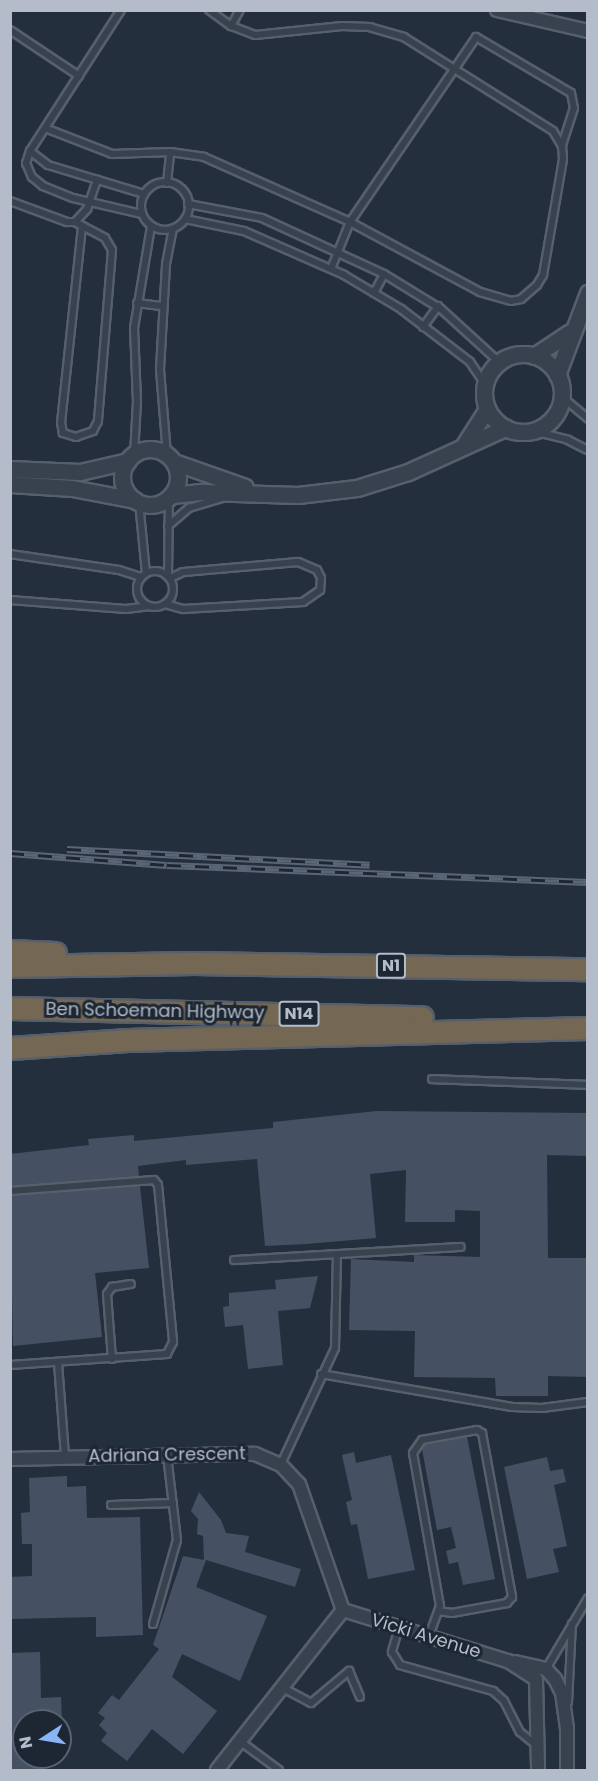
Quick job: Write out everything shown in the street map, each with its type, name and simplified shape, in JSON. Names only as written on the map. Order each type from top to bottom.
[{"type":"highway","points":[[10,951],[194,963]]},
{"type":"highway","points":[[10,966],[194,963]]},
{"type":"highway","name":"N1","points":[[194,963],[588,969]]},
{"type":"highway","name":"Ben Schoeman Highway","points":[[10,1008],[588,1021]]},
{"type":"highway","points":[[10,1048],[140,1039],[588,1028]]},
{"type":"street","points":[[497,10],[588,31]]},
{"type":"street","points":[[10,484],[72,488],[155,504],[171,496],[242,493],[298,495],[357,488],[408,472],[505,428],[533,431],[553,418],[561,396],[557,375],[570,332],[588,293]]},
{"type":"street","points":[[505,428],[488,409],[485,384],[499,362],[510,356],[534,356],[570,332]]},
{"type":"street","points":[[534,356],[557,375]]},
{"type":"street","points":[[464,445],[488,409]]},
{"type":"street","points":[[10,469],[80,472],[131,458],[151,449],[211,478],[265,493]]},
{"type":"street","points":[[131,458],[122,477],[137,501]]},
{"type":"street","points":[[170,459],[178,479],[171,496]]},
{"type":"street","name":"Adriana Crescent","points":[[10,1459],[255,1454],[281,1465],[299,1484],[309,1504],[343,1610]]},
{"type":"street","points":[[222,1769],[343,1610]]},
{"type":"street","name":"Vicki Avenue","points":[[343,1610],[508,1661],[546,1669]]},
{"type":"street","name":"Vicki Avenue","points":[[508,1661],[536,1679]]},
{"type":"street","points":[[538,1770],[536,1679],[546,1669],[562,1693],[567,1729],[567,1770]]},
{"type":"lane","points":[[121,10],[30,151],[26,163],[32,177],[43,186],[142,214],[151,226],[173,229]]},
{"type":"lane","points":[[209,10],[231,26],[255,35],[369,27],[404,37],[543,124],[562,146]]},
{"type":"lane","points":[[231,26],[240,10]]},
{"type":"lane","points":[[10,30],[79,76]]},
{"type":"lane","points":[[45,128],[112,154],[170,152],[204,157],[350,222],[480,292],[510,301],[521,299],[543,275],[562,146],[574,108],[571,93],[476,37],[350,222],[331,269]]},
{"type":"lane","points":[[30,151],[48,165],[144,194]]},
{"type":"lane","points":[[167,183],[170,152]]},
{"type":"lane","points":[[75,222],[82,217],[97,180]]},
{"type":"lane","points":[[142,214],[144,194],[154,185],[167,183],[182,190],[188,204],[185,219],[173,229],[163,306],[160,369],[170,459]]},
{"type":"lane","points":[[10,201],[67,222],[82,225],[105,238],[112,250],[98,422],[93,431],[76,437],[63,433],[61,423],[82,225]]},
{"type":"lane","points":[[188,204],[262,218],[384,274],[438,306],[499,362]]},
{"type":"lane","points":[[185,219],[244,231],[331,269],[374,293],[470,362],[485,384]]},
{"type":"lane","points":[[131,458],[136,303],[151,226]]},
{"type":"lane","points":[[374,293],[384,274]]},
{"type":"lane","points":[[136,303],[163,306]]},
{"type":"lane","points":[[423,327],[438,306]]},
{"type":"lane","points":[[561,396],[588,419]]},
{"type":"lane","points":[[533,431],[568,440],[588,450]]},
{"type":"lane","points":[[168,526],[196,505],[242,493]]},
{"type":"lane","points":[[165,604],[172,595],[169,577],[168,526],[171,496]]},
{"type":"lane","points":[[137,501],[144,575],[138,594],[150,606]]},
{"type":"lane","points":[[10,554],[144,575],[158,571],[169,577],[183,572],[298,562],[317,570],[320,590],[303,602],[183,609],[165,604],[126,609],[10,600]]},
{"type":"lane","points":[[432,1079],[588,1085]]},
{"type":"lane","points":[[10,1191],[149,1178],[158,1185],[172,1350],[167,1354],[10,1365]]},
{"type":"lane","points":[[234,1260],[461,1246]]},
{"type":"lane","points":[[281,1465],[338,1336],[337,1255]]},
{"type":"lane","points":[[112,1359],[107,1294],[112,1287],[131,1284]]},
{"type":"lane","points":[[58,1363],[65,1457]]},
{"type":"lane","points":[[321,1374],[512,1407],[542,1408],[588,1402]]},
{"type":"lane","points":[[429,1637],[438,1611],[413,1453],[422,1440],[477,1430],[482,1433],[512,1597],[507,1603],[474,1609],[438,1611]]},
{"type":"lane","points":[[153,1624],[177,1540],[167,1455]]},
{"type":"lane","points":[[111,1505],[173,1503]]},
{"type":"lane","points":[[546,1669],[588,1598]]},
{"type":"lane","points":[[567,1729],[572,1624]]},
{"type":"lane","points":[[399,1627],[392,1652],[400,1665],[493,1691],[504,1701],[520,1732],[537,1746]]},
{"type":"lane","points":[[283,1688],[311,1703],[349,1671],[360,1697]]},
{"type":"lane","points":[[241,1742],[279,1770]]},
{"type":"building","points":[[377,1111],[588,1113],[588,1156],[547,1155],[548,1258],[588,1258],[588,1377],[548,1376],[548,1396],[496,1396],[495,1378],[414,1377],[415,1331],[349,1330],[351,1259],[414,1262],[414,1255],[480,1257],[480,1211],[455,1210],[455,1222],[405,1222],[406,1170],[370,1174],[376,1238],[265,1246],[257,1159],[186,1165],[186,1160],[138,1166],[139,1176],[10,1186],[10,1154],[89,1145],[88,1139],[134,1135],[134,1141],[273,1128],[273,1122]]},
{"type":"building","points":[[140,1186],[149,1268],[95,1273],[102,1337],[13,1346],[10,1196]]},
{"type":"building","points":[[318,1276],[310,1308],[278,1311],[283,1365],[248,1369],[243,1325],[225,1327],[223,1307],[229,1306],[229,1293],[276,1289],[275,1280]]},
{"type":"building","points":[[467,1437],[495,1579],[463,1585],[458,1562],[449,1564],[446,1551],[456,1548],[451,1527],[437,1530],[422,1449],[425,1445]]},
{"type":"building","points":[[354,1452],[356,1463],[391,1455],[415,1570],[368,1579],[357,1524],[351,1525],[346,1502],[352,1500],[342,1455]]},
{"type":"building","points":[[547,1457],[550,1471],[563,1469],[566,1482],[554,1485],[567,1546],[553,1549],[559,1572],[527,1579],[504,1467]]},
{"type":"building","points":[[67,1476],[67,1487],[86,1486],[87,1518],[140,1517],[143,1635],[96,1637],[96,1617],[10,1619],[10,1577],[32,1576],[32,1544],[22,1544],[21,1513],[30,1512],[29,1478]]},
{"type":"building","points":[[199,1492],[221,1520],[226,1533],[249,1536],[245,1552],[301,1569],[295,1587],[206,1560],[196,1587],[267,1616],[240,1681],[182,1654],[172,1677],[217,1711],[183,1754],[152,1729],[127,1761],[101,1741],[107,1733],[99,1725],[105,1718],[98,1713],[112,1695],[119,1700],[159,1649],[153,1645],[183,1556],[204,1560],[203,1536],[197,1534],[198,1519],[191,1511]]},
{"type":"building","points":[[40,1652],[41,1698],[61,1697],[62,1709],[12,1709],[12,1769],[43,1769],[10,1770],[10,1653]]},
{"type":"railway","points":[[67,849],[370,865]]},
{"type":"railway","points":[[10,853],[167,865],[588,882]]}]
